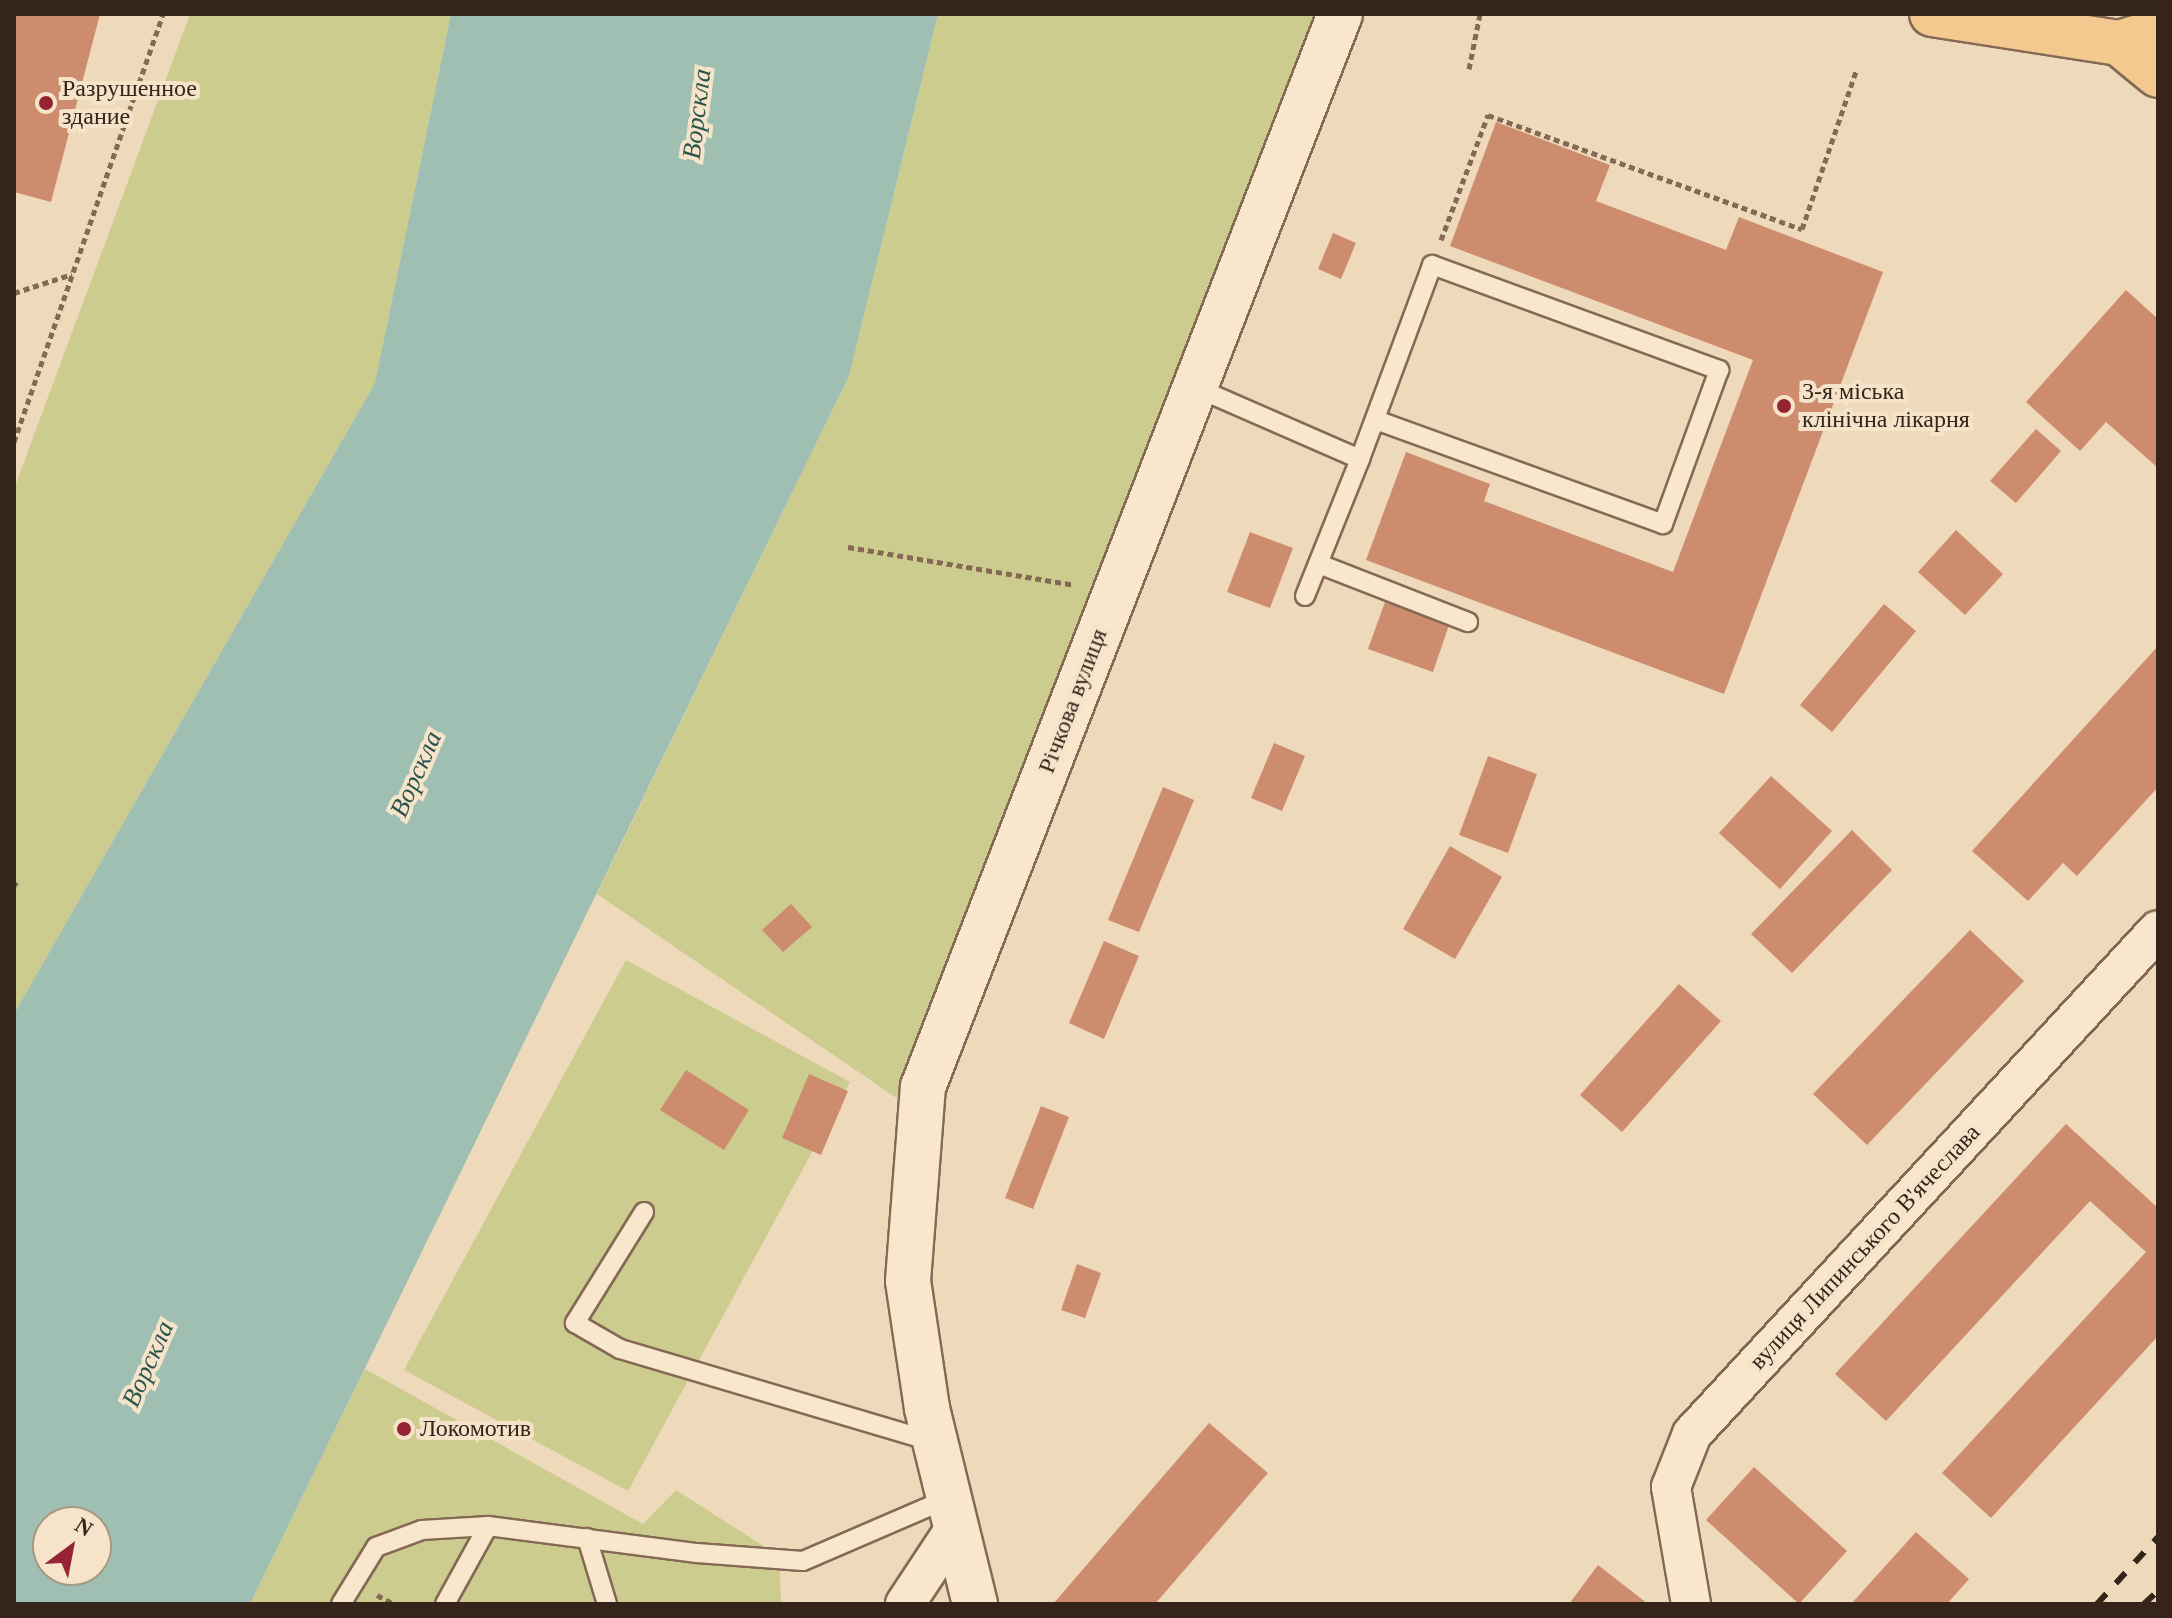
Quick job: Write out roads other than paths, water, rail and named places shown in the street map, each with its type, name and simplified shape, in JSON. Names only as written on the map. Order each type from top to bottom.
[{"type":"main road","points":[[1932,14],[2138,37],[2158,75]]},
{"type":"street","name":"Річкова вулиця","points":[[975,1604],[931,1426],[908,1281],[923,1087],[1340,14]]},
{"type":"street","name":"вулиця Липинського В'ячеслава","points":[[1691,1604],[1671,1487],[1692,1434],[2158,930]]},
{"type":"street","points":[[905,1604],[952,1513]]},
{"type":"lane","points":[[1305,596],[1432,265],[1719,370],[1663,524],[1375,420]]},
{"type":"lane","points":[[1195,387],[1360,459]]},
{"type":"lane","points":[[1319,564],[1468,622]]},
{"type":"lane","points":[[644,1212],[575,1323],[620,1349],[931,1426]]},
{"type":"lane","points":[[341,1604],[376,1547],[422,1530],[488,1526],[697,1553],[803,1561],[952,1513]]},
{"type":"lane","points":[[445,1604],[488,1526]]},
{"type":"lane","points":[[587,1538],[607,1604]]},
{"type":"water","name":"Ворскла","points":[[451,14],[938,14],[849,376],[250,1604],[14,1604],[14,1014],[375,383]]},
{"type":"railway","points":[[2097,1604],[2158,1537]]},
{"type":"railway","points":[[2144,1604],[2158,1591]]},
{"type":"place","name":"Разрушенное здание","points":[[46,103]]},
{"type":"place","name":"3-я міська клінічна лікарня","points":[[1784,406]]},
{"type":"place","name":"Локомотив","points":[[404,1429]]}]
